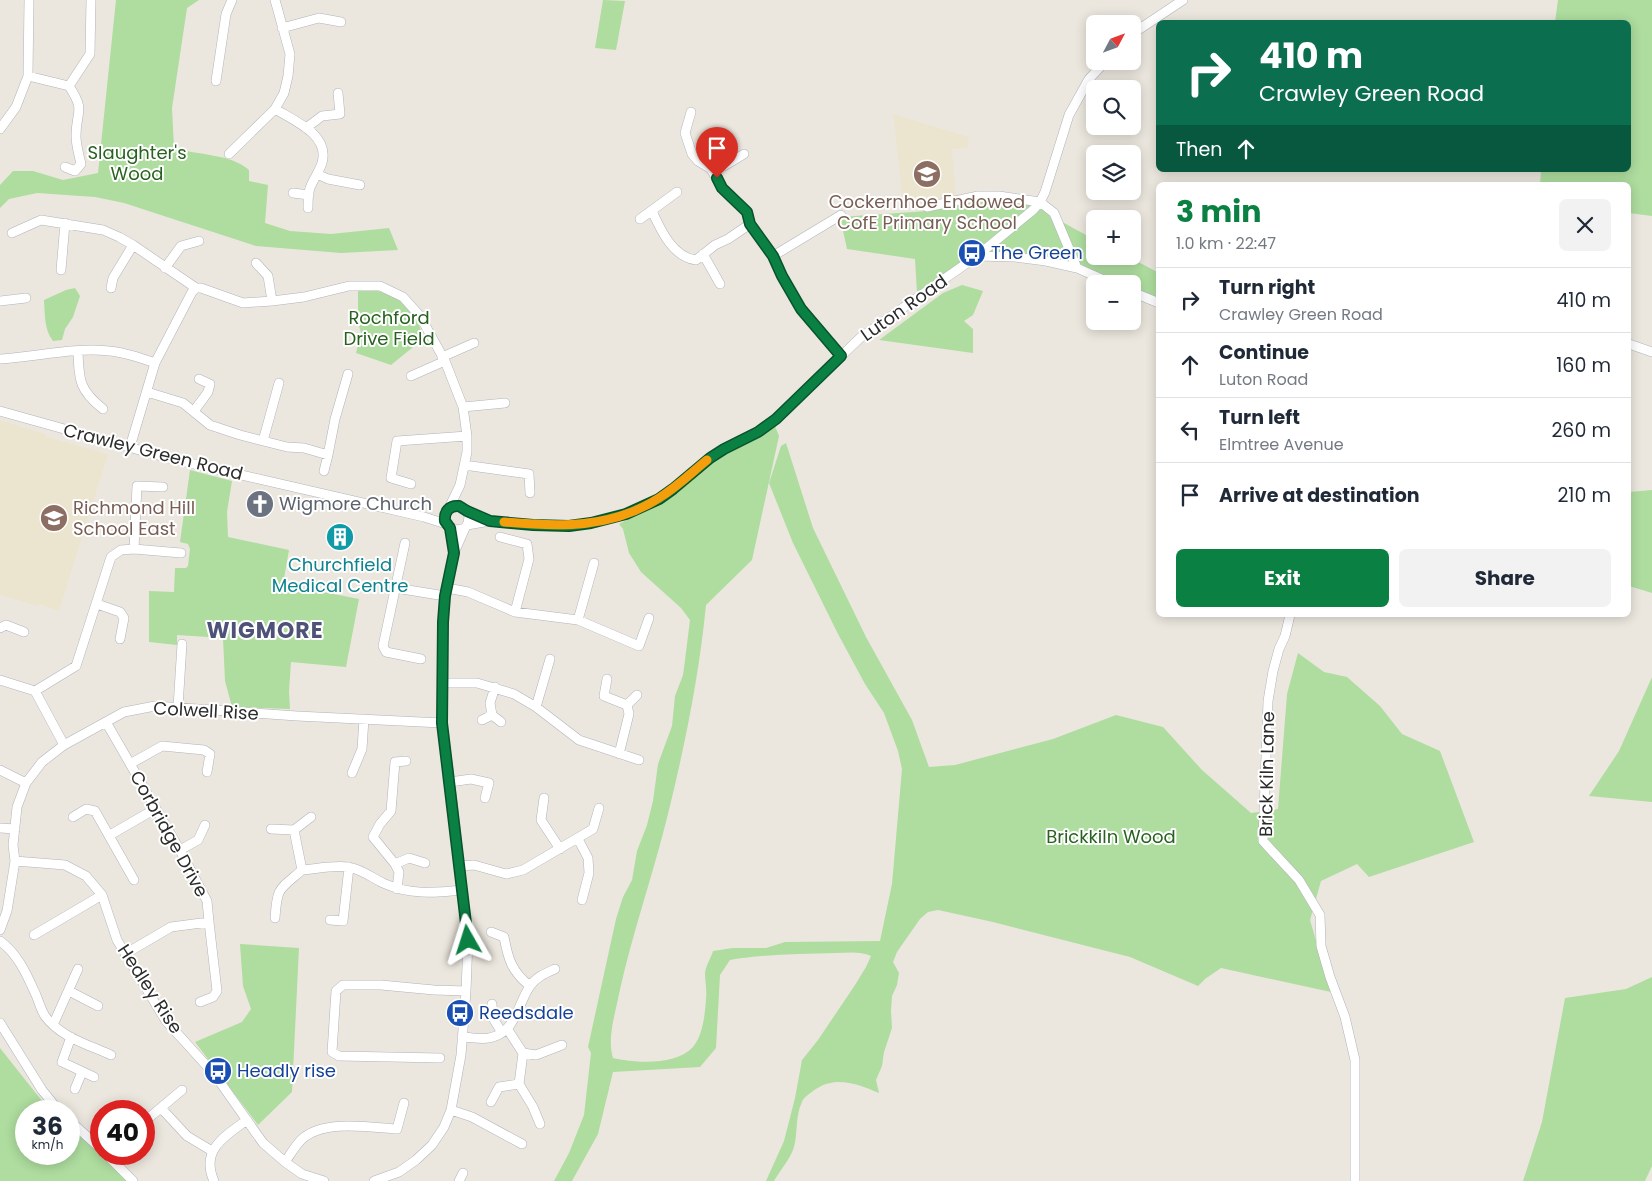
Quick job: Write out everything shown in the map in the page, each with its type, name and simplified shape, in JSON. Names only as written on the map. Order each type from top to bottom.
[{"type":"street","points":[[1,127],[16,107],[28,76],[29,0]]},
{"type":"street","points":[[69,86],[90,54],[91,0]]},
{"type":"street","points":[[216,81],[226,14],[232,0]]},
{"type":"street","points":[[229,154],[275,110],[284,92],[290,54],[275,0]]},
{"type":"street","points":[[1141,28],[1183,0]]},
{"type":"street","points":[[282,28],[319,18],[341,22]]},
{"type":"street","points":[[1040,202],[1045,192],[1069,115],[1090,79],[1098,70]]},
{"type":"street","points":[[28,76],[69,86],[77,99],[80,111],[76,137],[81,164],[75,171],[65,168]]},
{"type":"street","points":[[306,128],[322,116],[340,114],[338,93]]},
{"type":"street","points":[[275,110],[306,128],[318,139],[323,149],[322,162],[310,189],[308,208]]},
{"type":"street","points":[[691,112],[685,133],[692,154],[698,161],[712,169],[722,188],[747,212],[750,224],[773,256],[801,309],[841,356]]},
{"type":"street","points":[[712,169],[724,166],[744,154]]},
{"type":"street","points":[[317,174],[328,179],[360,185]]},
{"type":"street","points":[[640,219],[677,192]]},
{"type":"street","points":[[293,193],[309,196]]},
{"type":"street","points":[[927,206],[978,196],[999,196],[1040,202],[1054,213],[1077,268]]},
{"type":"street","name":"Luton Road","points":[[490,521],[569,526],[616,517],[659,499],[717,453],[758,432],[776,419],[860,338],[976,256],[1033,210],[1040,202]]},
{"type":"street","points":[[652,211],[673,248],[687,259],[696,260],[715,244],[728,239],[750,224]]},
{"type":"street","points":[[773,256],[841,215]]},
{"type":"street","points":[[12,232],[41,220],[103,230],[133,245],[196,288],[201,288],[243,303],[304,297],[349,286],[380,286],[403,297],[420,316],[443,359],[463,407],[467,436],[464,465],[460,485],[444,518],[448,526],[454,553]]},
{"type":"street","points":[[60,270],[65,223]]},
{"type":"street","points":[[165,268],[181,246],[198,241]]},
{"type":"street","points":[[111,288],[113,278],[133,245]]},
{"type":"street","points":[[703,254],[720,284]]},
{"type":"street","points":[[976,256],[1015,257],[1077,268],[1093,275]]},
{"type":"street","points":[[256,263],[268,276],[272,301]]},
{"type":"street","points":[[130,447],[155,363],[192,292],[196,288]]},
{"type":"street","points":[[1141,296],[1156,302]]},
{"type":"street","points":[[0,301],[26,298]]},
{"type":"street","points":[[411,376],[474,343]]},
{"type":"street","points":[[1631,345],[1652,352]]},
{"type":"street","points":[[0,359],[78,351],[110,351],[155,363]]},
{"type":"street","points":[[78,351],[79,379],[92,401],[103,409]]},
{"type":"street","points":[[324,471],[335,419],[348,374]]},
{"type":"street","points":[[194,411],[208,392],[210,384],[199,378]]},
{"type":"street","points":[[263,441],[278,383]]},
{"type":"street","points":[[147,392],[183,403],[210,425],[287,447],[304,448],[328,454]]},
{"type":"street","points":[[463,407],[505,403]]},
{"type":"street","name":"Crawley Green Road","points":[[0,410],[61,429],[168,458],[424,517],[448,526]]},
{"type":"street","points":[[412,484],[391,478],[398,441],[467,436]]},
{"type":"street","points":[[464,465],[529,474],[530,493]]},
{"type":"street","points":[[374,1181],[399,1172],[432,1145],[451,1110],[461,1055],[468,940],[442,723],[443,622],[446,592],[454,553],[469,520],[460,485]]},
{"type":"street","points":[[134,549],[137,486],[163,488]]},
{"type":"street","points":[[448,510],[455,506],[490,521]]},
{"type":"street","name":"Crawley Green Road","points":[[424,517],[448,510]]},
{"type":"street","points":[[448,526],[457,530],[490,521]]},
{"type":"street","points":[[500,537],[527,544],[529,559],[515,612]]},
{"type":"street","points":[[405,543],[383,646],[386,652],[421,659]]},
{"type":"street","points":[[34,691],[76,666],[111,557],[120,550],[134,549],[181,553]]},
{"type":"street","points":[[578,620],[594,563]]},
{"type":"street","points":[[396,588],[468,592],[515,612],[578,620],[639,646],[649,618]]},
{"type":"street","points":[[97,604],[120,612],[124,618],[120,640]]},
{"type":"street","name":"Brick Kiln Lane","points":[[1290,617],[1273,671],[1268,701],[1263,841],[1300,880],[1320,915],[1321,946],[1330,977],[1345,1016],[1355,1060],[1355,1181]]},
{"type":"street","points":[[0,628],[6,625],[24,632]]},
{"type":"street","points":[[178,707],[182,644]]},
{"type":"street","points":[[536,707],[550,659]]},
{"type":"street","points":[[607,679],[604,696],[627,705]]},
{"type":"street","points":[[0,680],[34,691],[64,745]]},
{"type":"street","points":[[442,683],[477,683],[514,694],[536,707],[579,740],[639,760]]},
{"type":"street","points":[[495,687],[490,703],[492,715],[501,722]]},
{"type":"street","points":[[627,705],[637,695]]},
{"type":"street","points":[[619,754],[629,714],[627,705]]},
{"type":"street","name":"Colwell Rise","points":[[0,930],[15,861],[13,845],[17,807],[26,783],[42,762],[64,745],[124,712],[155,706],[442,723]]},
{"type":"street","points":[[482,720],[492,715]]},
{"type":"street","points":[[352,773],[362,749],[364,719]]},
{"type":"street","name":"Corbridge Drive","points":[[106,722],[180,850],[206,900],[209,922],[171,927],[125,954]]},
{"type":"street","points":[[130,764],[162,746],[204,750],[210,754],[207,772]]},
{"type":"street","points":[[397,888],[399,872],[395,864],[373,837],[380,824],[391,811],[396,762],[406,761]]},
{"type":"street","points":[[0,770],[26,783]]},
{"type":"street","points":[[450,782],[471,779],[489,783],[485,798]]},
{"type":"street","points":[[544,798],[541,820],[560,849]]},
{"type":"street","points":[[460,866],[474,865],[506,874],[523,870],[593,829],[599,808]]},
{"type":"street","points":[[72,817],[86,809],[95,811],[134,880]]},
{"type":"street","points":[[110,835],[155,809]]},
{"type":"street","points":[[271,829],[294,830],[311,817]]},
{"type":"street","points":[[180,850],[198,840],[205,825]]},
{"type":"street","points":[[0,828],[15,828]]},
{"type":"street","points":[[294,830],[302,870]]},
{"type":"street","points":[[578,839],[588,858],[588,873],[582,900]]},
{"type":"street","points":[[395,864],[409,858],[424,863]]},
{"type":"street","name":"Hedley Rise","points":[[15,861],[65,865],[86,876],[102,896],[117,940],[166,1021],[215,1075],[263,1143],[302,1174],[324,1181]]},
{"type":"street","points":[[275,918],[276,898],[279,890],[302,870],[339,866],[349,867],[360,870],[382,883],[416,893],[462,890]]},
{"type":"street","points":[[330,920],[343,921],[349,867]]},
{"type":"street","points":[[34,934],[102,896]]},
{"type":"street","points":[[200,1002],[213,997],[217,991],[209,922]]},
{"type":"street","points":[[491,932],[504,937],[508,957],[519,977],[530,986]]},
{"type":"street","points":[[0,941],[14,952],[37,996],[44,1015],[53,1025],[71,1037],[111,1055]]},
{"type":"street","points":[[462,1037],[489,1038],[505,1031],[520,1009],[530,986],[542,975],[555,969]]},
{"type":"street","points":[[53,1025],[78,970]]},
{"type":"street","points":[[440,1058],[339,1056],[332,1052],[336,991],[343,986],[381,985],[466,991]]},
{"type":"street","points":[[69,991],[98,1006]]},
{"type":"street","points":[[492,1004],[493,1018],[523,1053],[536,1055],[562,1046]]},
{"type":"street","points":[[0,1023],[50,1100]]},
{"type":"street","points":[[71,1037],[62,1062],[94,1077]]},
{"type":"street","points":[[523,1053],[518,1084],[533,1107],[540,1124]]},
{"type":"street","points":[[75,1089],[82,1072]]},
{"type":"street","points":[[491,1102],[499,1087],[518,1084]]},
{"type":"street","points":[[155,1113],[182,1090]]},
{"type":"street","points":[[285,1162],[301,1139],[322,1128],[344,1126],[397,1129],[404,1103]]},
{"type":"street","points":[[161,1108],[187,1136],[212,1150]]},
{"type":"street","points":[[451,1110],[472,1117],[522,1144]]},
{"type":"street","points":[[214,1181],[210,1172],[212,1150],[222,1138],[246,1120]]},
{"type":"street","points":[[80,1130],[90,1139]]},
{"type":"street","points":[[117,1165],[133,1181]]},
{"type":"street","points":[[399,1172],[403,1181]]},
{"type":"shaded area","name":"Cockernhoe Endowed CofE Primary School","points":[[893,114],[969,137],[968,148],[952,149],[956,199],[903,203]]},
{"type":"shaded area","name":"Richmond Hill School East","points":[[0,420],[46,434],[46,437],[108,454],[59,611],[0,595]]},
{"type":"green space","name":"Slaughter's Wood","points":[[116,0],[199,0],[187,8],[172,108],[174,148],[233,161],[249,170],[249,181],[268,185],[265,223],[290,231],[331,234],[389,228],[398,250],[341,253],[256,246],[124,203],[95,197],[37,193],[9,199],[0,208],[0,185],[13,171],[33,171],[63,180],[98,173]]},
{"type":"green space","points":[[603,0],[625,1],[616,50],[595,48]]},
{"type":"green space","points":[[1558,0],[1652,0],[1652,216],[1631,213],[1631,182],[1540,182],[1541,172],[1631,172],[1631,20],[1555,20]]},
{"type":"green space","points":[[979,199],[1018,202],[1041,207],[1055,218],[1086,235],[1086,265],[1141,265],[1141,263],[1156,271],[1156,298],[1141,291],[1141,275],[1100,275],[1088,270],[993,253],[967,258],[917,293],[915,259],[847,249],[840,217],[927,211]]},
{"type":"green space","points":[[962,285],[983,291],[973,315],[964,321],[973,329],[973,353],[879,340],[943,293]]},
{"type":"green space","points":[[75,288],[80,296],[73,317],[65,329],[62,340],[53,341],[46,327],[44,300]]},
{"type":"green space","name":"Rochford Drive Field","points":[[358,288],[375,290],[400,300],[412,312],[418,322],[423,339],[391,365],[356,353],[361,333],[358,322]]},
{"type":"green space","name":"Brickkiln Wood","points":[[775,426],[779,436],[752,560],[706,605],[691,710],[680,762],[662,837],[624,972],[614,1018],[611,1034],[613,1058],[655,1062],[676,1057],[686,1053],[693,1047],[699,1037],[703,1024],[706,996],[705,973],[713,951],[733,948],[766,948],[785,942],[880,941],[892,884],[902,769],[898,751],[884,713],[865,684],[838,634],[793,543],[769,483],[781,446],[786,443],[813,528],[866,637],[912,720],[929,767],[955,765],[1053,739],[1116,715],[1163,727],[1202,770],[1251,813],[1278,809],[1287,694],[1298,653],[1324,672],[1347,677],[1380,706],[1402,734],[1440,751],[1474,842],[1369,877],[1357,864],[1321,881],[1310,920],[1331,992],[1221,968],[1198,986],[1130,957],[993,922],[938,910],[928,912],[920,919],[897,952],[893,962],[899,973],[897,985],[892,996],[892,1028],[884,1052],[882,1066],[876,1080],[879,1093],[862,1086],[837,1082],[821,1086],[806,1096],[798,1113],[792,1152],[774,1181],[766,1181],[784,1141],[802,1060],[818,1040],[855,985],[871,956],[863,953],[770,955],[730,960],[720,975],[716,1048],[700,1067],[613,1072],[598,1134],[572,1181],[554,1181],[569,1153],[584,1115],[591,1053],[588,1047],[616,919],[623,897],[632,880],[637,851],[647,825],[653,801],[658,764],[672,726],[675,696],[683,675],[690,620],[681,608],[641,572],[629,553],[623,529],[619,524],[676,491],[708,464]]},
{"type":"green space","points":[[190,470],[232,481],[227,512],[228,537],[289,550],[283,584],[359,599],[346,667],[291,662],[290,709],[232,707],[225,681],[223,638],[177,635],[177,645],[149,642],[149,591],[174,592],[175,568],[186,568],[188,566],[190,549],[188,544],[180,542]]},
{"type":"green space","points":[[1652,490],[1652,593],[1631,587],[1631,492]]},
{"type":"green space","points":[[1652,677],[1652,802],[1589,796],[1619,751]]},
{"type":"green space","points":[[240,944],[299,948],[292,1092],[258,1125],[195,1042],[242,1022],[251,1009],[243,986]]},
{"type":"green space","points":[[1652,977],[1652,1166],[1645,1181],[1523,1181],[1542,1122],[1565,998],[1626,989]]},
{"type":"green space","points":[[0,1048],[41,1100],[15,1100],[15,1165],[80,1165],[80,1135],[90,1145],[90,1165],[111,1165],[127,1181],[0,1181]]},
{"type":"slow traffic","points":[[504,522],[569,526],[591,523],[626,514],[659,499],[707,460]]},
{"type":"place","name":"Cockernhoe Endowed CofE Primary School","points":[[927,174]]},
{"type":"place","name":"The Green","points":[[972,253]]},
{"type":"place","name":"Wigmore Church","points":[[260,504]]},
{"type":"place","name":"Richmond Hill School East","points":[[54,518]]},
{"type":"place","name":"Churchfield Medical Centre","points":[[340,537]]},
{"type":"place","name":"Reedsdale","points":[[460,1013]]},
{"type":"place","name":"Headly rise","points":[[218,1071]]},
{"type":"district","name":"WIGMORE","points":[[265,630]]},
{"type":"route","points":[[468,940],[442,723],[443,622],[445,596],[454,553],[450,528],[444,518],[445,514],[452,506],[459,506],[490,521],[569,526],[591,523],[626,514],[659,499],[710,458],[758,432],[776,419],[788,410],[841,356],[801,309],[773,256],[750,224],[747,212],[722,188],[717,178]]}]
